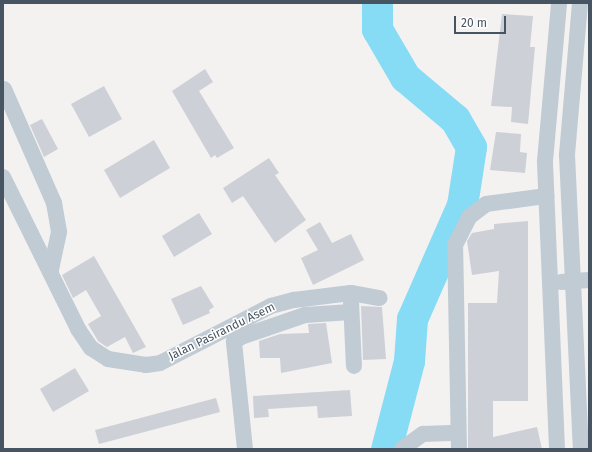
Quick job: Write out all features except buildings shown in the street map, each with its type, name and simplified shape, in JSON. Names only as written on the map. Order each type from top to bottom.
[{"type":"street","points":[[558,449],[545,162],[559,3]]},
{"type":"street","points":[[581,449],[571,281],[566,155],[583,8]]},
{"type":"street","points":[[4,89],[54,203],[59,232],[51,271]]},
{"type":"street","name":"Jalan Pasirandu Asem","points":[[3,177],[51,271],[69,313],[91,348],[108,359],[134,364],[160,362],[271,306],[350,294],[380,298]]},
{"type":"street","points":[[459,449],[458,238],[470,217],[486,204],[546,196]]},
{"type":"street","points":[[550,282],[589,280]]},
{"type":"street","points":[[350,294],[354,366]]},
{"type":"street","points":[[244,449],[234,342],[241,337],[305,315],[351,312]]},
{"type":"street","points":[[402,449],[423,434],[458,432]]},
{"type":"waterway","points":[[377,3],[377,29],[405,77],[455,119],[471,147],[462,205],[412,319],[409,361],[386,449]]}]
